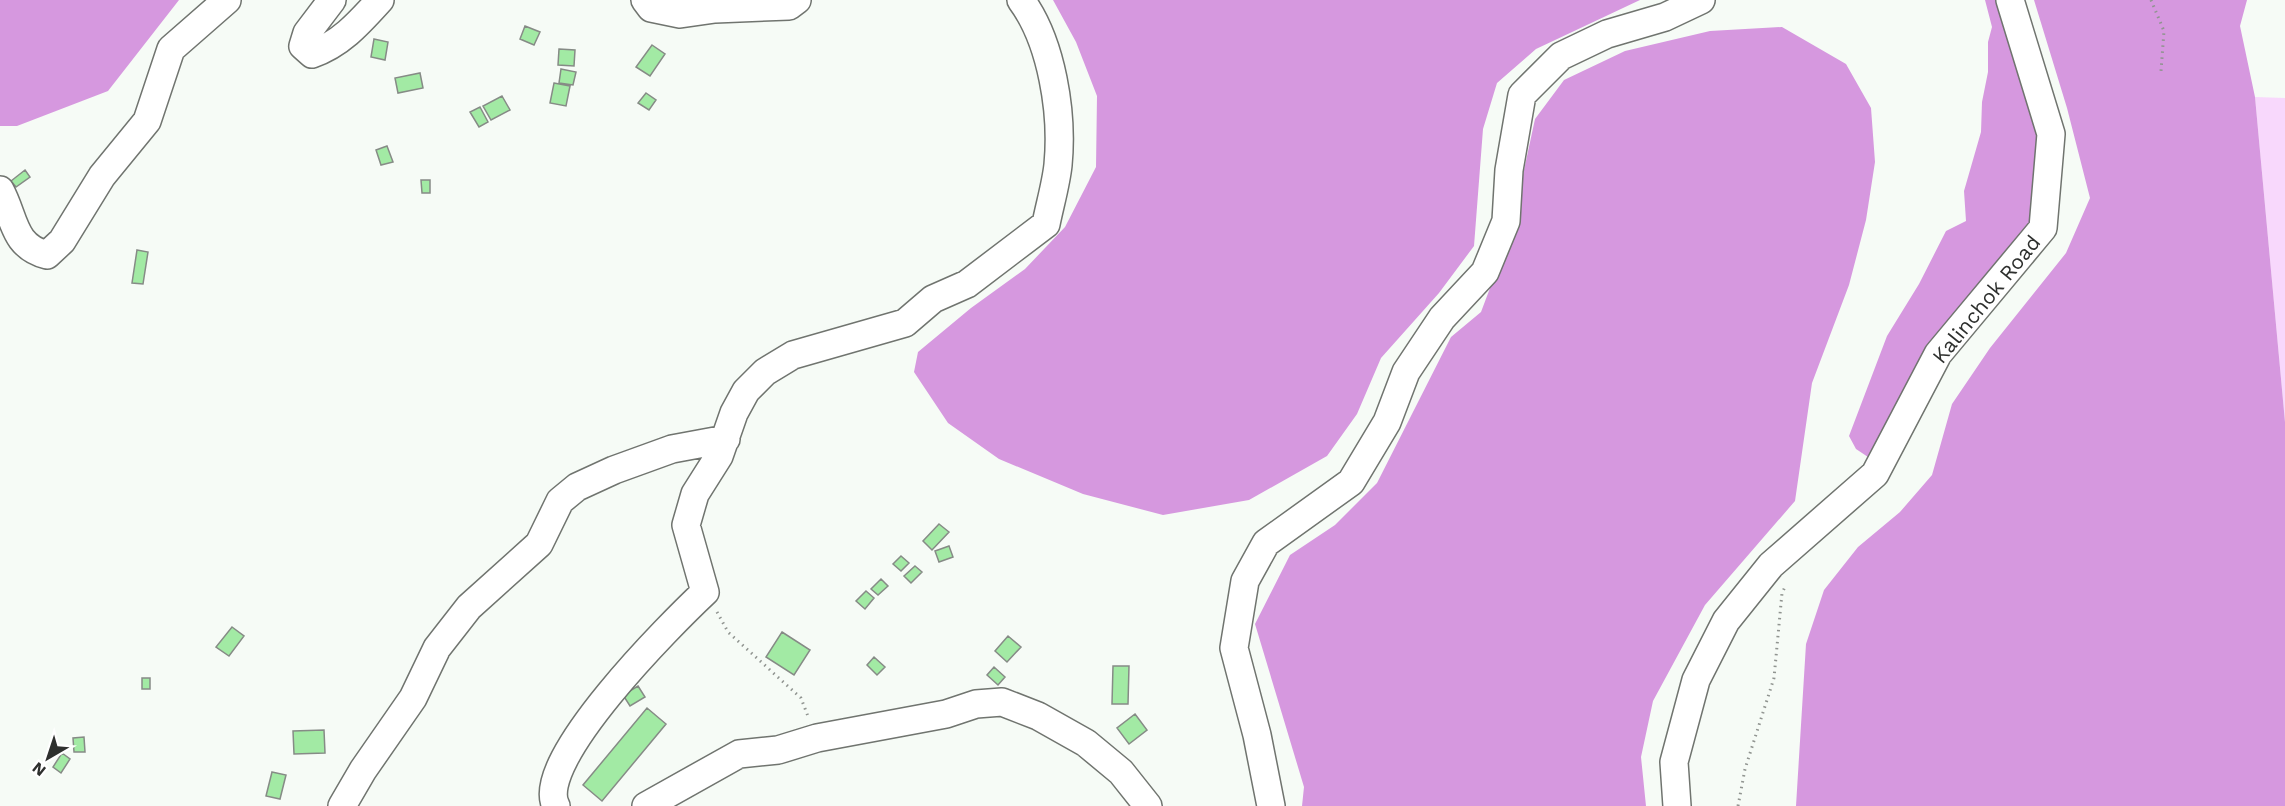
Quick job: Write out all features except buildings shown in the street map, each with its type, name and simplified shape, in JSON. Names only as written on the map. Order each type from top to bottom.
[{"type":"street","points":[[0,190],[14,229],[32,251],[47,255],[62,241],[102,176],[147,121],[171,49],[227,0]]},
{"type":"street","points":[[332,0],[307,33],[303,46],[312,54],[325,50],[349,33],[380,0]]},
{"type":"street","points":[[645,0],[651,8],[680,14],[715,9],[789,6],[797,0]]},
{"type":"street","points":[[556,806],[552,799],[555,780],[580,734],[618,681],[666,628],[705,592],[686,525],[695,494],[726,439],[734,413],[746,392],[765,372],[793,355],[905,323],[933,299],[967,284],[1046,224],[1058,164],[1056,86],[1033,17],[1021,0]]},
{"type":"street","points":[[1271,806],[1257,735],[1234,648],[1245,581],[1266,543],[1351,482],[1387,422],[1406,372],[1442,318],[1485,272],[1506,221],[1509,170],[1521,95],[1561,56],[1607,34],[1665,17],[1701,0]]},
{"type":"street","name":"Kalinchok Road","points":[[1677,806],[1674,762],[1696,680],[1726,621],[1771,565],[1875,474],[1938,354],[2043,228],[2051,134],[2010,0]]},
{"type":"street","points":[[342,806],[363,770],[413,698],[437,648],[469,607],[539,544],[560,501],[577,487],[614,470],[672,449],[726,439]]},
{"type":"street","points":[[646,806],[739,754],[778,750],[818,738],[946,714],[976,705],[1002,702],[1038,716],[1086,743],[1121,772],[1148,806]]},
{"type":"path","points":[[2151,0],[2164,32],[2161,71]]},
{"type":"path","points":[[1738,806],[1745,769],[1774,678],[1782,593],[1787,582]]},
{"type":"path","points":[[705,592],[728,632],[801,698],[818,738]]},
{"type":"shaded area","points":[[0,0],[179,0],[108,91],[17,126],[0,126]]},
{"type":"shaded area","points":[[1053,0],[1640,0],[1536,49],[1497,83],[1483,129],[1474,246],[1439,293],[1381,358],[1357,414],[1327,456],[1249,500],[1163,515],[1083,494],[999,459],[948,423],[914,372],[918,352],[971,308],[1025,269],[1065,227],[1096,167],[1097,96],[1076,42]]},
{"type":"shaded area","points":[[1985,0],[2007,0],[2039,109],[2040,223],[1881,451],[1868,457],[1856,449],[1849,436],[1887,336],[1919,284],[1946,231],[1966,221],[1964,191],[1981,132],[1982,102],[1988,72],[1988,42],[1992,27]]},
{"type":"shaded area","points":[[2034,0],[2247,0],[2240,26],[2255,97],[2285,422],[2285,806],[1796,806],[1806,644],[1824,590],[1858,547],[1900,512],[1932,475],[1952,404],[1990,348],[2066,253],[2090,198],[2067,108]]},
{"type":"shaded area","points":[[1782,27],[1846,64],[1871,108],[1875,162],[1866,220],[1849,285],[1812,383],[1795,501],[1705,605],[1653,701],[1641,757],[1646,806],[1302,806],[1304,787],[1255,624],[1290,555],[1335,525],[1377,483],[1451,337],[1481,312],[1510,235],[1535,119],[1564,80],[1625,51],[1710,31]]},
{"type":"shaded area","points":[[2255,97],[2285,98],[2285,422]]}]
